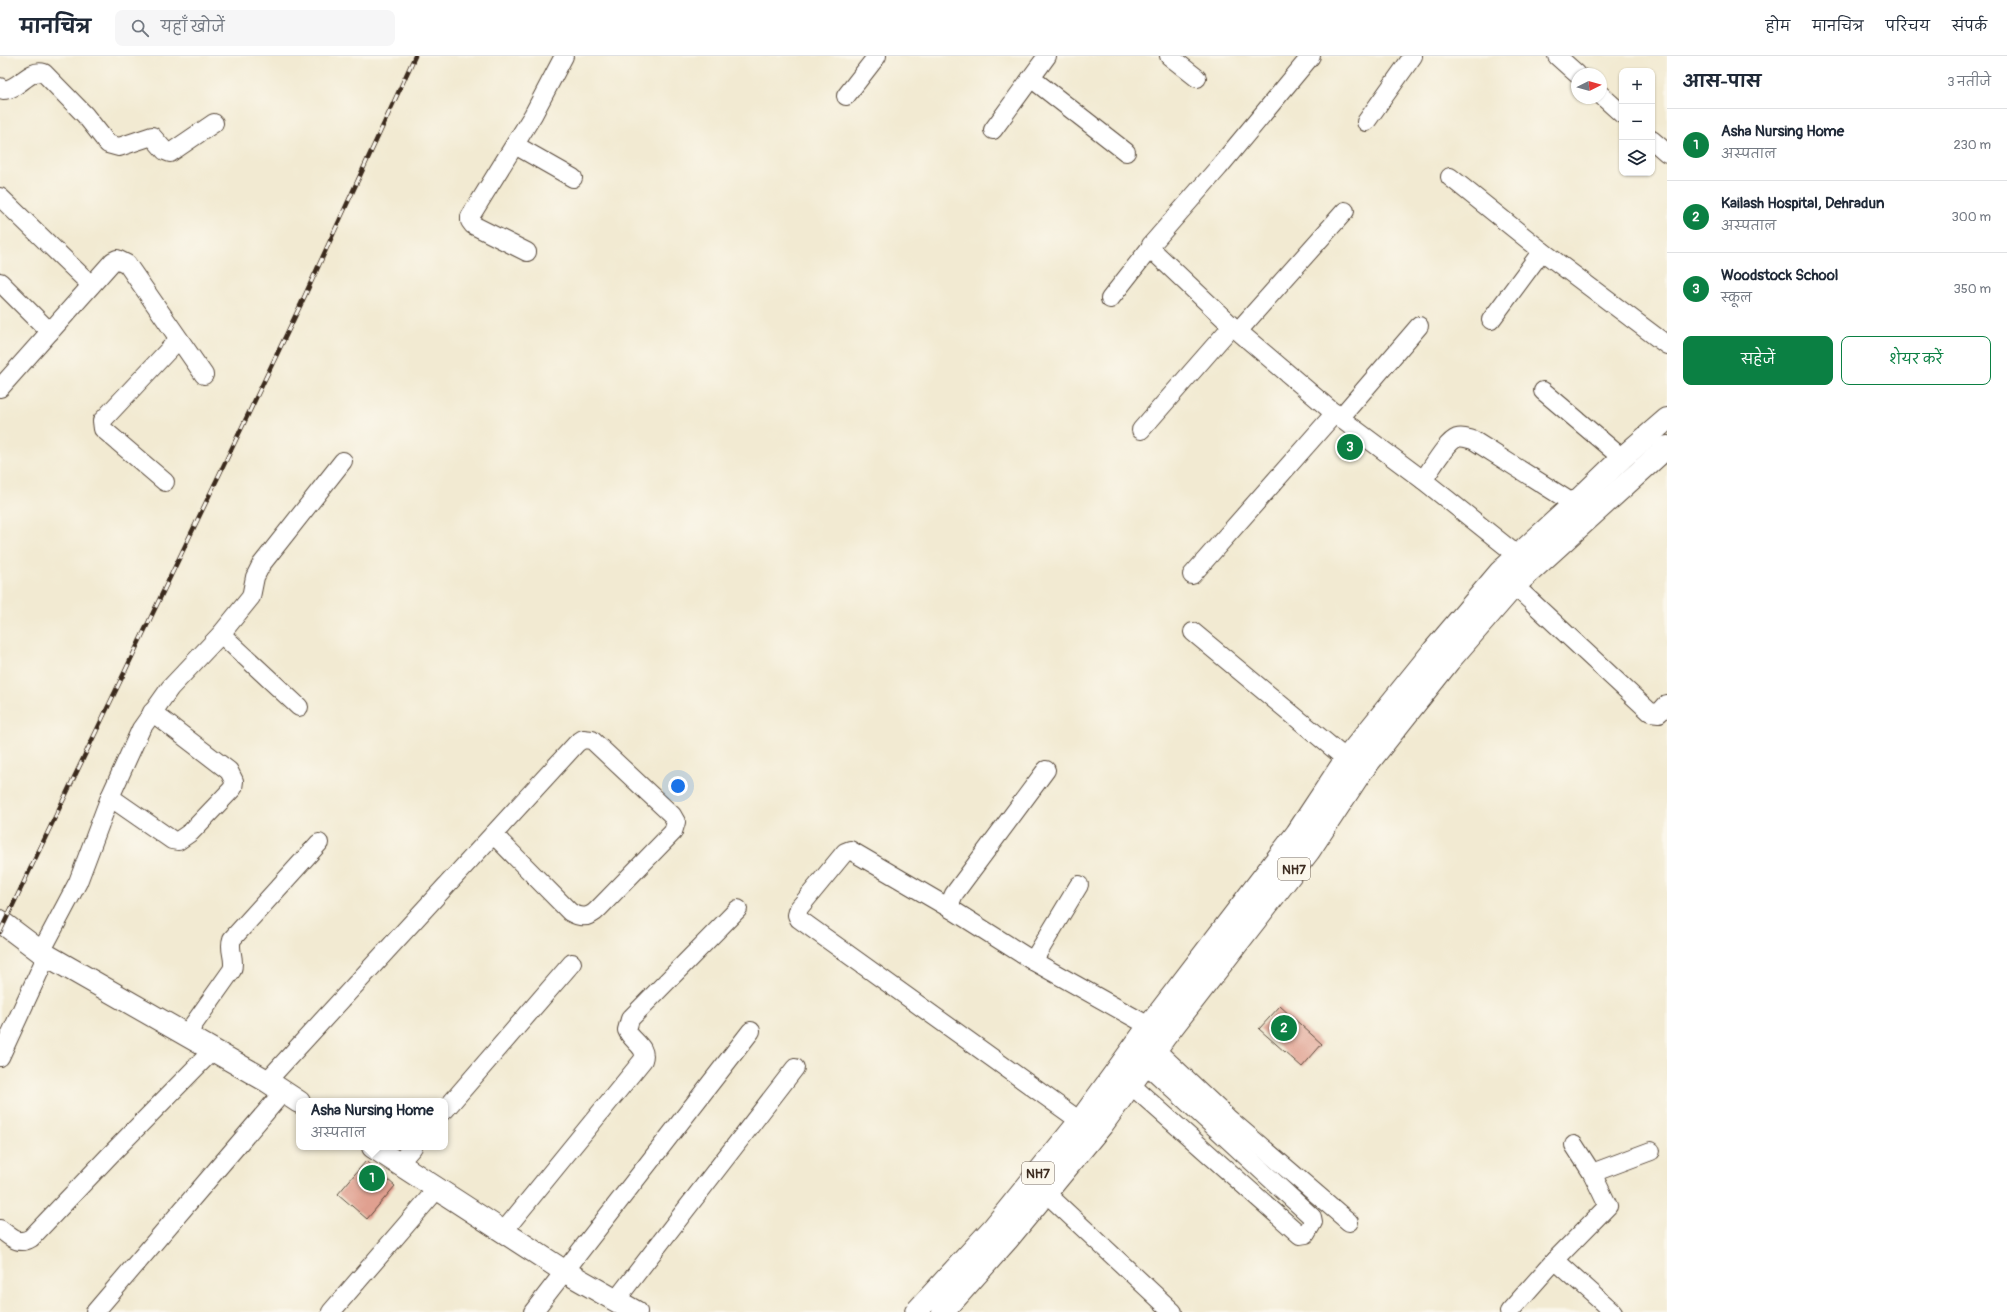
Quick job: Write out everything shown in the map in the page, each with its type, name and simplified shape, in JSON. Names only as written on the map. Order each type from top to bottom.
[{"type":"main road","name":"NH7","points":[[916,1312],[994,1227],[1080,1121],[1154,1045],[1309,850],[1361,772],[1449,661],[1507,579],[1517,555],[1574,504],[1622,458],[1667,419]]},
{"type":"main road","name":"NH7","points":[[943,1312],[1007,1240],[1102,1125],[1131,1085],[1154,1045],[1298,833],[1346,759],[1434,650],[1507,579],[1667,447]]},
{"type":"main road","points":[[0,921],[44,954],[213,1050],[283,1092]]},
{"type":"main road","points":[[385,1150],[406,1155],[437,1189],[564,1271],[636,1312]]},
{"type":"street","points":[[527,252],[473,225],[470,221],[470,213],[533,115],[564,56]]},
{"type":"street","points":[[846,96],[876,56]]},
{"type":"street","points":[[993,130],[1047,56]]},
{"type":"street","points":[[1169,56],[1197,78]]},
{"type":"street","points":[[1110,299],[1151,245],[1219,167],[1311,56]]},
{"type":"street","points":[[1366,122],[1413,56]]},
{"type":"street","points":[[1557,56],[1571,69]]},
{"type":"street","points":[[0,87],[3,90],[12,88],[35,72],[44,73],[85,115],[108,144],[114,147],[119,147],[152,136],[165,151],[170,153],[214,123]]},
{"type":"street","points":[[1031,78],[1126,152]]},
{"type":"street","points":[[1607,100],[1619,111]]},
{"type":"street","points":[[515,145],[573,178]]},
{"type":"street","points":[[1450,177],[1542,251],[1667,345]]},
{"type":"street","points":[[0,197],[91,285]]},
{"type":"street","points":[[1141,430],[1345,210]]},
{"type":"street","points":[[1150,248],[1236,328],[1337,415],[1423,480],[1517,555]]},
{"type":"street","points":[[1492,320],[1542,251]]},
{"type":"street","points":[[0,388],[113,261],[121,260],[127,264],[178,340],[204,375]]},
{"type":"street","points":[[0,282],[50,332]]},
{"type":"street","points":[[1192,575],[1419,326]]},
{"type":"street","points":[[165,482],[103,429],[102,421],[178,340]]},
{"type":"street","points":[[1543,391],[1622,458]]},
{"type":"street","points":[[1423,480],[1450,443],[1457,438],[1463,437],[1473,440],[1574,504]]},
{"type":"street","points":[[0,1057],[44,954],[78,882],[110,797],[133,744],[152,712],[170,688],[221,634],[253,594],[255,577],[260,565],[343,461]]},
{"type":"street","points":[[1507,579],[1650,712],[1659,713],[1667,704]]},
{"type":"street","points":[[1193,632],[1346,759]]},
{"type":"street","points":[[221,634],[299,707]]},
{"type":"street","points":[[110,797],[172,840],[178,841],[191,832],[233,788],[234,780],[229,771],[152,712]]},
{"type":"street","points":[[95,1312],[283,1092],[493,834],[571,748],[583,739],[592,740],[672,815],[676,822],[673,832],[600,908],[590,916],[583,918],[570,912],[493,834]]},
{"type":"street","points":[[952,909],[951,901],[954,894],[1046,770]]},
{"type":"street","points":[[186,1035],[232,970],[234,964],[230,946],[232,939],[319,843]]},
{"type":"street","points":[[1080,1121],[806,924],[797,915],[799,908],[845,852],[850,850],[952,909],[1033,961],[1154,1045],[1228,1118],[1349,1222]]},
{"type":"street","points":[[1033,961],[1079,885]]},
{"type":"street","points":[[503,1232],[643,1060],[643,1051],[628,1034],[628,1022],[738,909]]},
{"type":"street","points":[[448,1107],[572,963]]},
{"type":"street","points":[[533,1312],[751,1031]]},
{"type":"street","points":[[1131,1085],[1300,1235],[1306,1234],[1313,1222],[1312,1217],[1154,1045]]},
{"type":"street","points":[[0,1229],[20,1243],[31,1238],[110,1154],[213,1050]]},
{"type":"street","points":[[616,1300],[794,1068]]},
{"type":"street","points":[[1508,1312],[1555,1260],[1608,1206],[1592,1173],[1574,1145]]},
{"type":"street","points":[[1592,1173],[1651,1151]]},
{"type":"street","points":[[331,1312],[437,1189]]},
{"type":"street","points":[[1046,1193],[1173,1312]]},
{"type":"street","points":[[1555,1260],[1614,1312]]},
{"type":"building","points":[[1280,1006],[1322,1044],[1302,1067],[1259,1029]]},
{"type":"building","points":[[366,1161],[395,1186],[367,1219],[338,1194]]},
{"type":"railway","points":[[0,932],[301,304],[415,56]]},
{"type":"place","name":"Woodstock School","points":[[1350,447]]},
{"type":"place","name":"Kailash Hospital, Dehradun","points":[[1284,1028]]},
{"type":"place","name":"Asha Nursing Home","points":[[372,1178]]}]
